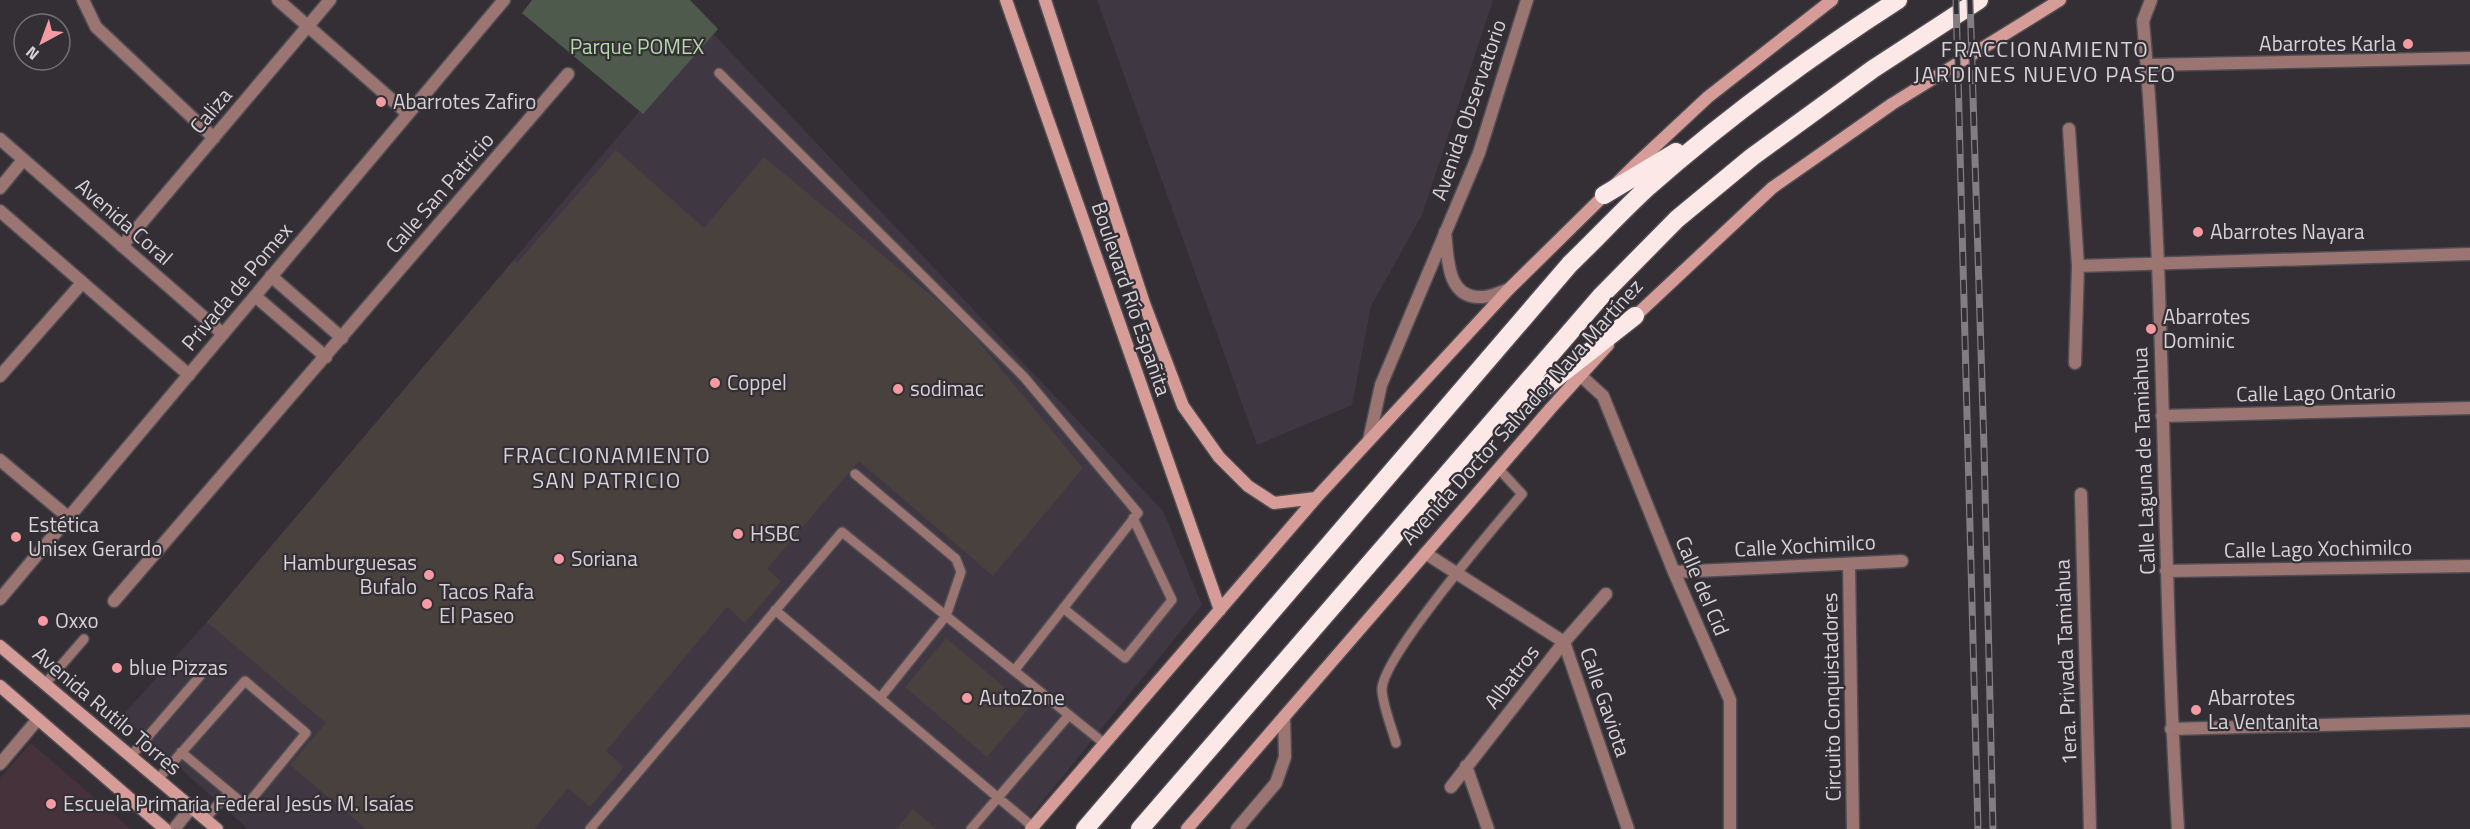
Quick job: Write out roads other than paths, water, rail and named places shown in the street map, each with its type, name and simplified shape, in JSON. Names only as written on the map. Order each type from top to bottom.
[{"type":"highway","points":[[1085,829],[1570,264],[1647,188],[1723,123],[1847,33],[1898,0]]},
{"type":"highway","name":"Avenida Doctor Salvador Nava Martínez","points":[[1140,829],[1602,295],[1677,219],[1752,157],[1873,69],[1979,0]]},
{"type":"highway","points":[[1605,195],[1723,123]]},
{"type":"highway","points":[[1474,443],[1635,316]]},
{"type":"main road","name":"Boulevard Río Españita","points":[[1006,0],[1220,610]]},
{"type":"main road","name":"Boulevard Río Españita","points":[[1045,0],[1144,303],[1183,406],[1219,456],[1248,486],[1275,503],[1316,498]]},
{"type":"main road","points":[[1032,828],[1316,498],[1509,289],[1708,97],[1832,0]]},
{"type":"main road","name":"Avenida Doctor Salvador Nava Martínez","points":[[1187,829],[1498,468],[1635,316],[1772,188],[1892,104],[2060,0]]},
{"type":"main road","name":"Avenida Rutilo Torres","points":[[0,646],[217,829]]},
{"type":"main road","points":[[0,686],[165,829]]},
{"type":"street","points":[[83,0],[96,27],[214,138]]},
{"type":"street","points":[[278,0],[408,114]]},
{"type":"street","name":"Caliza","points":[[122,246],[330,0]]},
{"type":"street","name":"Privada de Pomex","points":[[0,599],[504,0]]},
{"type":"street","name":"Avenida Observatorio","points":[[1370,440],[1381,385],[1445,231],[1459,205],[1479,153],[1527,0]]},
{"type":"street","name":"Calle Laguna de Tamiahua","points":[[2151,0],[2143,21],[2158,263],[2171,729],[2178,829]]},
{"type":"street","points":[[2146,65],[2470,58]]},
{"type":"street","name":"Calle San Patricio","points":[[114,601],[568,74]]},
{"type":"street","points":[[2069,129],[2078,266],[2075,363]]},
{"type":"street","name":"Avenida Coral","points":[[0,139],[223,334]]},
{"type":"street","points":[[0,188],[23,160]]},
{"type":"street","points":[[0,211],[189,375]]},
{"type":"street","name":"Avenida Observatorio","points":[[1445,231],[1450,277],[1458,287],[1469,294],[1482,297],[1509,289]]},
{"type":"street","points":[[2078,266],[2470,254]]},
{"type":"street","points":[[272,276],[342,338]]},
{"type":"street","points":[[0,376],[82,283]]},
{"type":"street","points":[[255,296],[326,357]]},
{"type":"street","name":"Calle del Cid","points":[[1580,375],[1604,396],[1674,572],[1730,700],[1730,829]]},
{"type":"street","name":"Calle Lago Ontario","points":[[2162,416],[2470,408]]},
{"type":"street","points":[[0,460],[68,518]]},
{"type":"street","name":"1era. Privada Tamiahua","points":[[2081,494],[2090,829]]},
{"type":"street","name":"Calle Gaviota","points":[[1425,553],[1564,642],[1628,829]]},
{"type":"street","name":"Calle Xochimilco","points":[[1674,572],[1902,561]]},
{"type":"street","name":"Circuito Conquistadores","points":[[1849,564],[1854,829]]},
{"type":"street","name":"Calle Lago Xochimilco","points":[[2166,571],[2470,566]]},
{"type":"street","name":"Albatros","points":[[1451,787],[1564,642],[1606,594]]},
{"type":"street","points":[[1237,829],[1276,783],[1285,757],[1284,717]]},
{"type":"street","points":[[0,764],[38,719]]},
{"type":"street","points":[[2171,729],[2470,721]]},
{"type":"street","points":[[1466,766],[1488,829]]},
{"type":"street","points":[[174,829],[191,808]]},
{"type":"lane","points":[[719,73],[1023,378],[1138,513],[1014,671]]},
{"type":"lane","points":[[1396,743],[1382,689],[1388,668],[1456,573],[1522,494],[1498,468]]},
{"type":"lane","points":[[855,474],[956,559],[961,572],[946,616],[880,698]]},
{"type":"lane","points":[[1063,608],[1125,658],[1172,600],[1133,518]]},
{"type":"lane","points":[[590,829],[842,532],[1105,744]]},
{"type":"lane","points":[[775,610],[998,796],[1032,828]]},
{"type":"lane","points":[[45,684],[84,639]]},
{"type":"lane","points":[[131,756],[200,676]]},
{"type":"lane","points":[[158,779],[181,752],[245,681],[306,733],[246,806],[181,752]]},
{"type":"lane","points":[[971,829],[1069,715]]},
{"type":"lane","points":[[205,819],[229,792]]},
{"type":"railway","points":[[1956,0],[1978,829]]},
{"type":"railway","points":[[1970,0],[1993,829]]},
{"type":"place","name":"Abarrotes Karla","points":[[2408,44]]},
{"type":"place","name":"Abarrotes Zafiro","points":[[381,102]]},
{"type":"place","name":"Abarrotes Nayara","points":[[2198,232]]},
{"type":"place","name":"Abarrotes Dominic","points":[[2151,329]]},
{"type":"place","name":"Coppel","points":[[715,383]]},
{"type":"place","name":"sodimac","points":[[898,389]]},
{"type":"place","name":"HSBC","points":[[738,534]]},
{"type":"place","name":"Estética Unisex Gerardo","points":[[16,537]]},
{"type":"place","name":"Soriana","points":[[559,559]]},
{"type":"place","name":"Hamburguesas Bufalo","points":[[429,575]]},
{"type":"place","name":"Tacos Rafa El Paseo","points":[[427,604]]},
{"type":"place","name":"Oxxo","points":[[43,621]]},
{"type":"place","name":"blue Pizzas","points":[[117,668]]},
{"type":"place","name":"AutoZone","points":[[967,698]]},
{"type":"place","name":"Abarrotes La Ventanita","points":[[2196,710]]},
{"type":"place","name":"Escuela Primaria Federal Jesús M. Isaías","points":[[51,804]]},
{"type":"district","name":"FRACCIONAMIENTO JARDINES NUEVO PASEO","points":[[2045,62]]},
{"type":"district","name":"FRACCIONAMIENTO SAN PATRICIO","points":[[607,468]]},
{"type":"park label","name":"Parque POMEX","points":[[637,47]]}]
